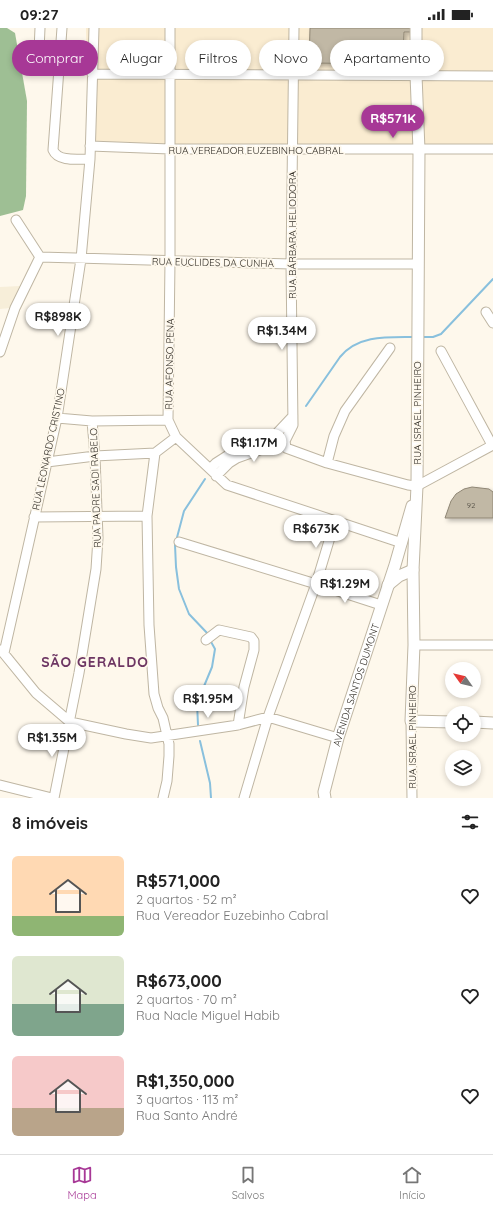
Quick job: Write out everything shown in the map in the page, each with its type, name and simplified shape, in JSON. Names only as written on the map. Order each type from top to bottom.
[{"type":"main road","name":"RUA ISRAEL PINHEIRO","points":[[416,28],[416,40]]},
{"type":"main road","name":"RUA ISRAEL PINHEIRO","points":[[411,721],[414,645],[410,569],[417,486],[419,150],[416,76]]},
{"type":"main road","name":"AVENIDA SANTOS DUMONT","points":[[323,796],[338,738],[402,543],[417,486]]},
{"type":"main road","points":[[406,557],[410,569],[399,571],[396,561],[406,557]]},
{"type":"main road","points":[[387,588],[395,579],[410,569]]},
{"type":"main road","points":[[411,721],[445,722]]},
{"type":"main road","points":[[481,722],[493,722]]},
{"type":"street","points":[[39,40],[40,28]]},
{"type":"street","points":[[62,28],[53,150],[56,155],[62,158],[90,159]]},
{"type":"street","name":"RUA LEONARDO CRISTINO","points":[[93,40],[94,28]]},
{"type":"street","name":"RUA AFONSO PENA","points":[[170,28],[170,40]]},
{"type":"street","name":"RUA BÁRBARA HELIODORA","points":[[294,28],[294,40]]},
{"type":"street","points":[[177,74],[259,74]]},
{"type":"street","points":[[444,75],[493,76]]},
{"type":"street","name":"RUA LEONARDO CRISTINO","points":[[2,651],[57,418],[81,259],[90,159],[92,76]]},
{"type":"street","name":"RUA AFONSO PENA","points":[[170,76],[168,420],[176,438]]},
{"type":"street","name":"RUA BÁRBARA HELIODORA","points":[[285,441],[293,424],[291,264],[294,76]]},
{"type":"street","name":"RUA VEREADOR EUZEBINHO CABRAL","points":[[90,146],[170,149],[292,150],[493,149]]},
{"type":"street","points":[[0,352],[15,308],[40,257],[16,220]]},
{"type":"street","name":"RUA EUCLIDES DA CUNHA","points":[[40,257],[291,264],[418,264]]},
{"type":"street","points":[[486,312],[493,322]]},
{"type":"street","points":[[327,463],[334,436],[345,411],[390,348]]},
{"type":"street","points":[[213,473],[237,458],[285,441],[286,448],[327,463],[408,485],[417,486],[493,445],[441,351]]},
{"type":"street","points":[[213,473],[220,460],[241,448],[277,433],[293,416]]},
{"type":"street","points":[[57,418],[92,421],[168,420]]},
{"type":"street","name":"RUA PADRE SADI RABELO","points":[[53,798],[70,722],[96,569],[98,538],[96,518],[95,456],[92,421]]},
{"type":"street","points":[[47,462],[95,456],[155,454],[176,438],[226,485],[402,543]]},
{"type":"street","points":[[155,454],[147,516],[149,625],[154,694],[163,718],[169,756],[164,798]]},
{"type":"street","points":[[34,517],[96,518],[147,516]]},
{"type":"street","points":[[244,798],[268,717],[316,584],[335,521]]},
{"type":"street","points":[[179,542],[381,605]]},
{"type":"street","points":[[206,640],[214,633],[221,630],[251,637],[254,641],[254,650],[244,687],[238,725]]},
{"type":"street","points":[[414,645],[493,645]]},
{"type":"street","points":[[2,651],[36,693],[70,722],[151,738],[238,725],[268,717],[338,738]]},
{"type":"street","name":"RUA ISRAEL PINHEIRO","points":[[411,721],[412,798]]},
{"type":"street","points":[[0,784],[53,798]]},
{"type":"shaded area","points":[[86,28],[493,28],[493,146],[88,147],[87,76],[98,76],[98,40],[86,40]]},
{"type":"shaded area","points":[[20,286],[10,308],[0,309],[0,287]]},
{"type":"green space","points":[[0,28],[7,28],[15,33],[16,40],[12,40],[12,76],[23,76],[27,101],[26,196],[23,210],[0,216]]},
{"type":"building","points":[[310,28],[411,28],[411,32],[404,32],[404,40],[330,40],[330,63],[322,63],[322,40],[310,40]]},
{"type":"building","points":[[472,487],[489,489],[493,492],[493,518],[445,518],[451,501],[456,494],[464,489]]},
{"type":"waterway","points":[[422,337],[433,337],[441,334],[493,279]]},
{"type":"waterway","points":[[306,406],[340,357],[347,350],[364,341],[374,339],[414,337]]},
{"type":"waterway","points":[[205,479],[184,511],[175,545],[179,589],[189,614],[208,634]]},
{"type":"waterway","points":[[198,725],[197,703],[212,667],[215,649],[210,640]]},
{"type":"waterway","points":[[200,741],[210,783],[211,798]]},
{"type":"district","name":"SÃO GERALDO","points":[[95,662]]}]
